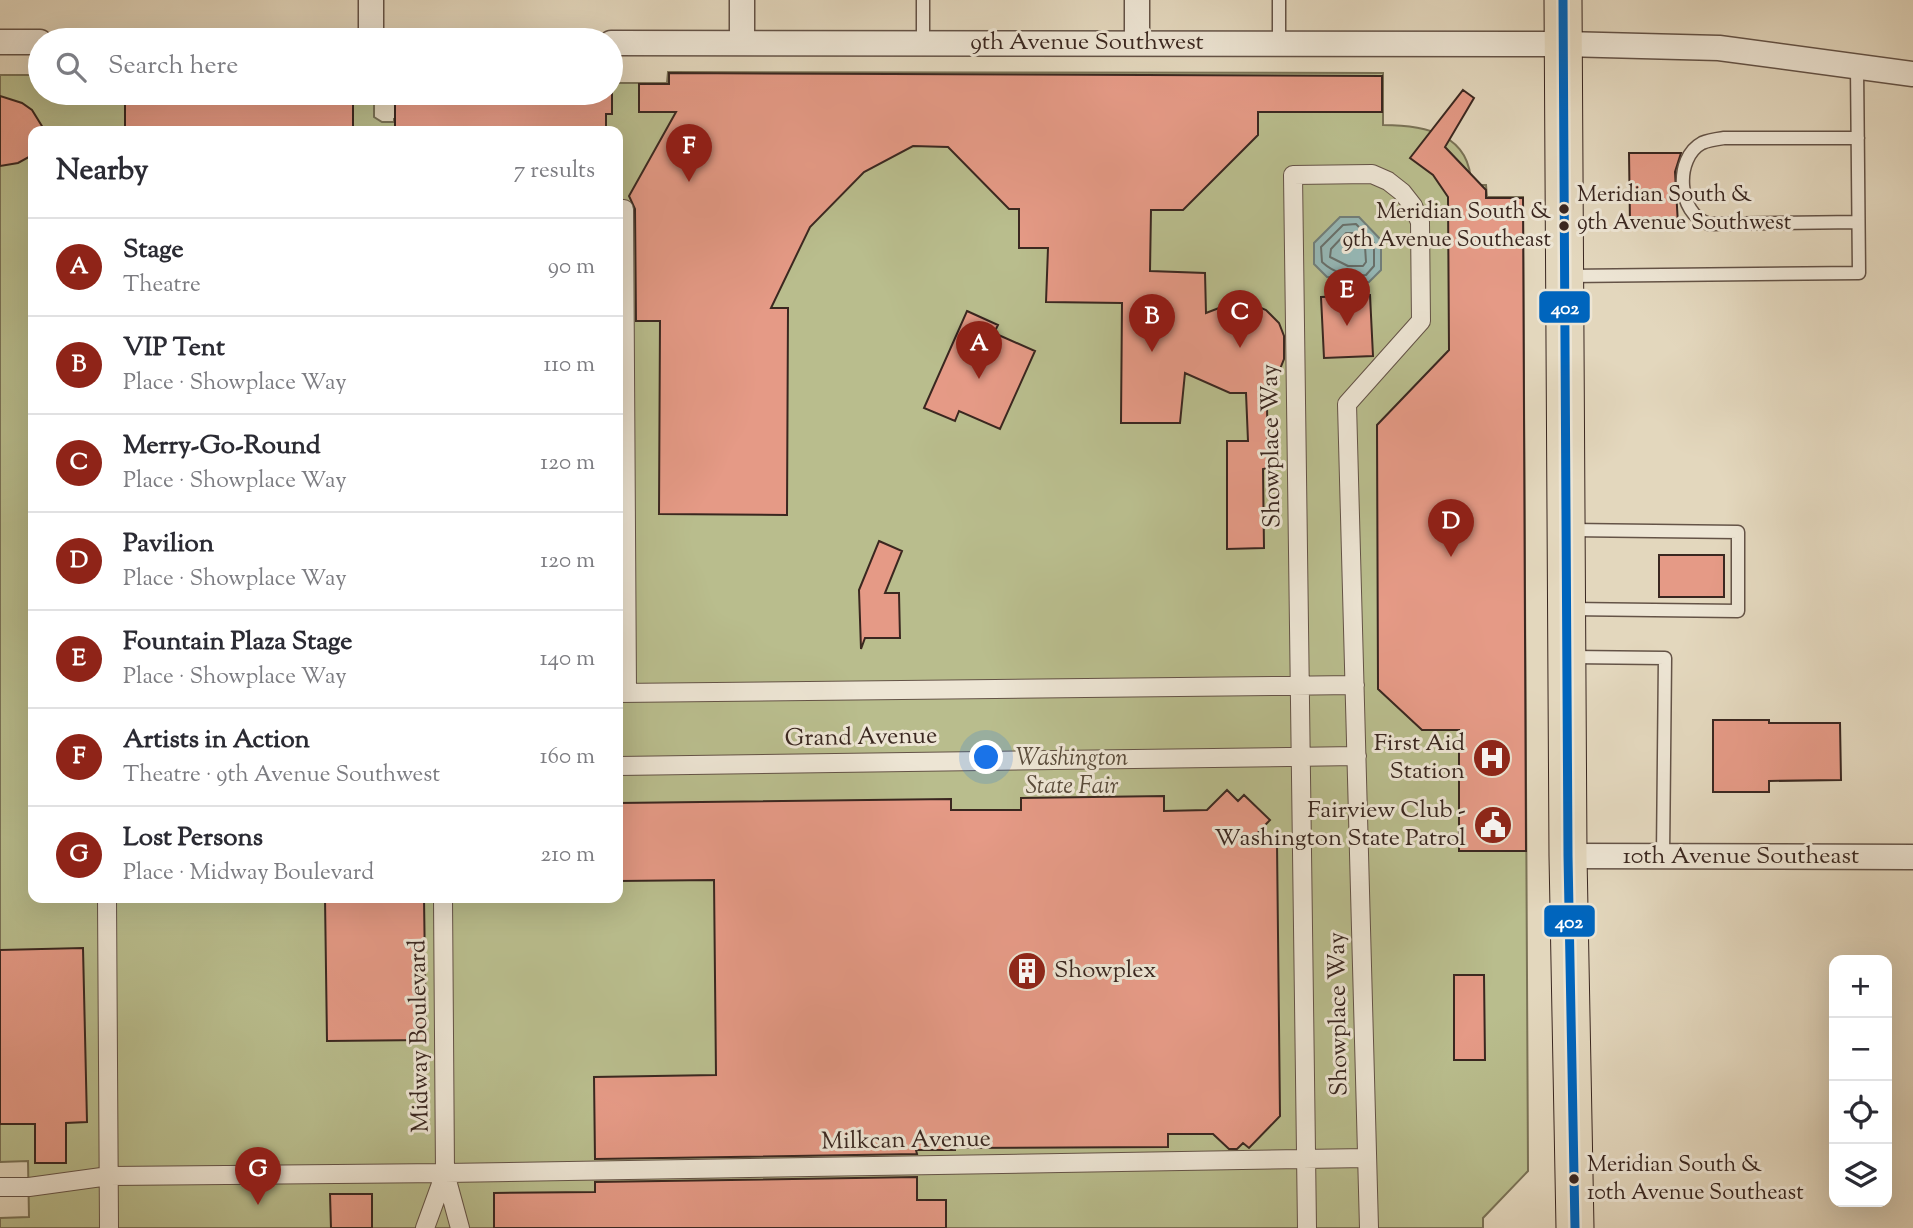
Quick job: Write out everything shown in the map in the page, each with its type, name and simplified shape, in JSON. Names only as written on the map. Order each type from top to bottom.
[{"type":"main road","points":[[1563,0],[1568,856],[1575,1228]]},
{"type":"street","points":[[371,0],[371,28]]},
{"type":"street","points":[[742,0],[742,43]]},
{"type":"street","points":[[1137,0],[1138,43]]},
{"type":"street","points":[[0,42],[28,42]]},
{"type":"street","name":"9th Avenue Southwest","points":[[623,43],[1564,44],[1719,48],[1913,74]]},
{"type":"street","name":"Showplace Way","points":[[1307,1228],[1293,175],[1372,174],[1388,181],[1402,192],[1413,206],[1420,222],[1421,321],[1348,404],[1369,1228]]},
{"type":"street","points":[[623,209],[623,451]]},
{"type":"street","name":"Grand Avenue","points":[[623,693],[1355,685]]},
{"type":"street","name":"Grand Avenue","points":[[623,766],[1357,756]]},
{"type":"street","name":"10th Avenue Southeast","points":[[1568,856],[1913,857]]},
{"type":"street","points":[[107,903],[109,1228]]},
{"type":"street","name":"Midway Boulevard","points":[[443,903],[445,1173],[460,1228]]},
{"type":"street","name":"Milkcan Avenue","points":[[0,1186],[29,1187],[109,1176],[1367,1158]]},
{"type":"street","name":"Midway Boulevard","points":[[425,1228],[445,1173]]},
{"type":"lane","points":[[923,0],[923,43]]},
{"type":"lane","points":[[1279,0],[1279,43]]},
{"type":"lane","points":[[1564,276],[1859,273],[1857,67]]},
{"type":"lane","points":[[1858,138],[1724,138],[1704,142],[1688,157],[1684,185],[1684,200],[1688,209],[1695,218],[1709,224],[1858,222]]},
{"type":"lane","points":[[1566,530],[1738,532],[1738,611],[1567,609]]},
{"type":"lane","points":[[1567,657],[1665,658],[1663,856]]},
{"type":"green space","name":"Washington State Fair","points":[[668,72],[1383,73],[1383,125],[1414,127],[1443,136],[1463,154],[1469,168],[1471,185],[1486,185],[1487,197],[1523,197],[1528,1171],[1483,1218],[1483,1228],[0,1228],[0,1218],[29,1217],[28,1161],[0,1162],[0,75],[28,75],[28,105],[374,105],[374,117],[382,122],[394,122],[394,119],[456,119],[456,105],[623,105],[623,83],[667,83]]},
{"type":"water","points":[[1340,217],[1359,217],[1381,240],[1381,270],[1369,282],[1336,282],[1336,277],[1327,277],[1314,264],[1314,243]]},
{"type":"building","points":[[669,73],[1382,76],[1382,112],[1258,112],[1258,135],[1183,210],[1151,210],[1150,271],[1205,273],[1206,313],[1232,303],[1250,303],[1266,310],[1279,323],[1284,336],[1284,359],[1278,374],[1260,391],[1267,406],[1268,468],[1263,469],[1264,548],[1227,549],[1227,441],[1248,441],[1246,393],[1230,393],[1185,373],[1180,423],[1121,423],[1122,303],[1046,302],[1048,248],[1019,248],[1019,209],[1009,209],[948,147],[913,146],[864,172],[810,227],[771,308],[788,308],[787,515],[659,514],[660,321],[636,321],[635,209],[629,196],[676,112],[639,112],[639,84],[669,84]]},
{"type":"building","points":[[1463,90],[1474,98],[1445,147],[1486,190],[1486,198],[1523,198],[1526,851],[1459,851],[1459,730],[1422,730],[1378,689],[1377,425],[1449,350],[1448,197],[1433,175],[1410,158]]},
{"type":"building","points":[[0,96],[22,103],[32,110],[42,126],[28,126],[28,158],[18,163],[0,166]]},
{"type":"building","points":[[125,105],[353,105],[353,126],[125,126]]},
{"type":"building","points":[[395,105],[612,105],[612,114],[606,114],[606,126],[395,126]]},
{"type":"building","points":[[1629,153],[1681,153],[1675,172],[1678,224],[1630,224]]},
{"type":"building","points":[[1370,295],[1373,356],[1324,358],[1321,297]]},
{"type":"building","points":[[967,311],[998,325],[994,333],[1035,351],[1000,429],[959,411],[955,421],[924,408]]},
{"type":"building","points":[[879,541],[902,551],[885,593],[899,593],[900,638],[865,638],[861,649],[859,590]]},
{"type":"building","points":[[1659,555],[1724,555],[1724,597],[1659,597]]},
{"type":"building","points":[[1713,720],[1840,723],[1841,780],[1769,781],[1769,792],[1713,792]]},
{"type":"building","name":"Showplex","points":[[1227,790],[1238,801],[1244,795],[1270,820],[1248,843],[1277,843],[1280,1116],[1249,1148],[1243,1143],[1237,1149],[1229,1149],[1213,1134],[1168,1134],[1168,1147],[955,1148],[916,1150],[917,1154],[595,1159],[594,1077],[716,1075],[714,880],[623,881],[623,803],[951,799],[951,810],[1021,810],[1021,798],[1164,796],[1164,811],[1207,810]]},
{"type":"building","points":[[325,903],[424,903],[426,1040],[327,1041]]},
{"type":"building","points":[[83,948],[87,1122],[66,1123],[66,1163],[35,1163],[35,1124],[0,1124],[0,950]]},
{"type":"building","points":[[1454,975],[1484,975],[1485,1060],[1454,1060]]},
{"type":"building","points":[[917,1177],[917,1200],[946,1200],[946,1228],[494,1228],[494,1193],[595,1192],[595,1182]]},
{"type":"building","points":[[330,1194],[372,1194],[372,1228],[331,1228]]},
{"type":"transit line","name":"402","points":[[1563,0],[1568,856],[1575,1228]]},
{"type":"place","name":"Artists in Action","points":[[689,182]]},
{"type":"place","name":"Meridian South & 9th Avenue Southwest","points":[[1564,209]]},
{"type":"place","name":"Meridian South & 9th Avenue Southeast","points":[[1564,226]]},
{"type":"place","name":"Fountain Plaza Stage","points":[[1347,326]]},
{"type":"place","name":"Merry-Go-Round","points":[[1240,348]]},
{"type":"place","name":"VIP Tent","points":[[1152,352]]},
{"type":"place","name":"Stage","points":[[979,379]]},
{"type":"place","name":"Pavilion","points":[[1451,557]]},
{"type":"place","name":"First Aid Station","points":[[1492,758]]},
{"type":"place","name":"Fairview Club - Washington State Patrol","points":[[1493,825]]},
{"type":"place","name":"Showplex","points":[[1027,971]]},
{"type":"place","name":"Meridian South & 10th Avenue Southeast","points":[[1574,1179]]},
{"type":"place","name":"Lost Persons","points":[[258,1205]]}]
